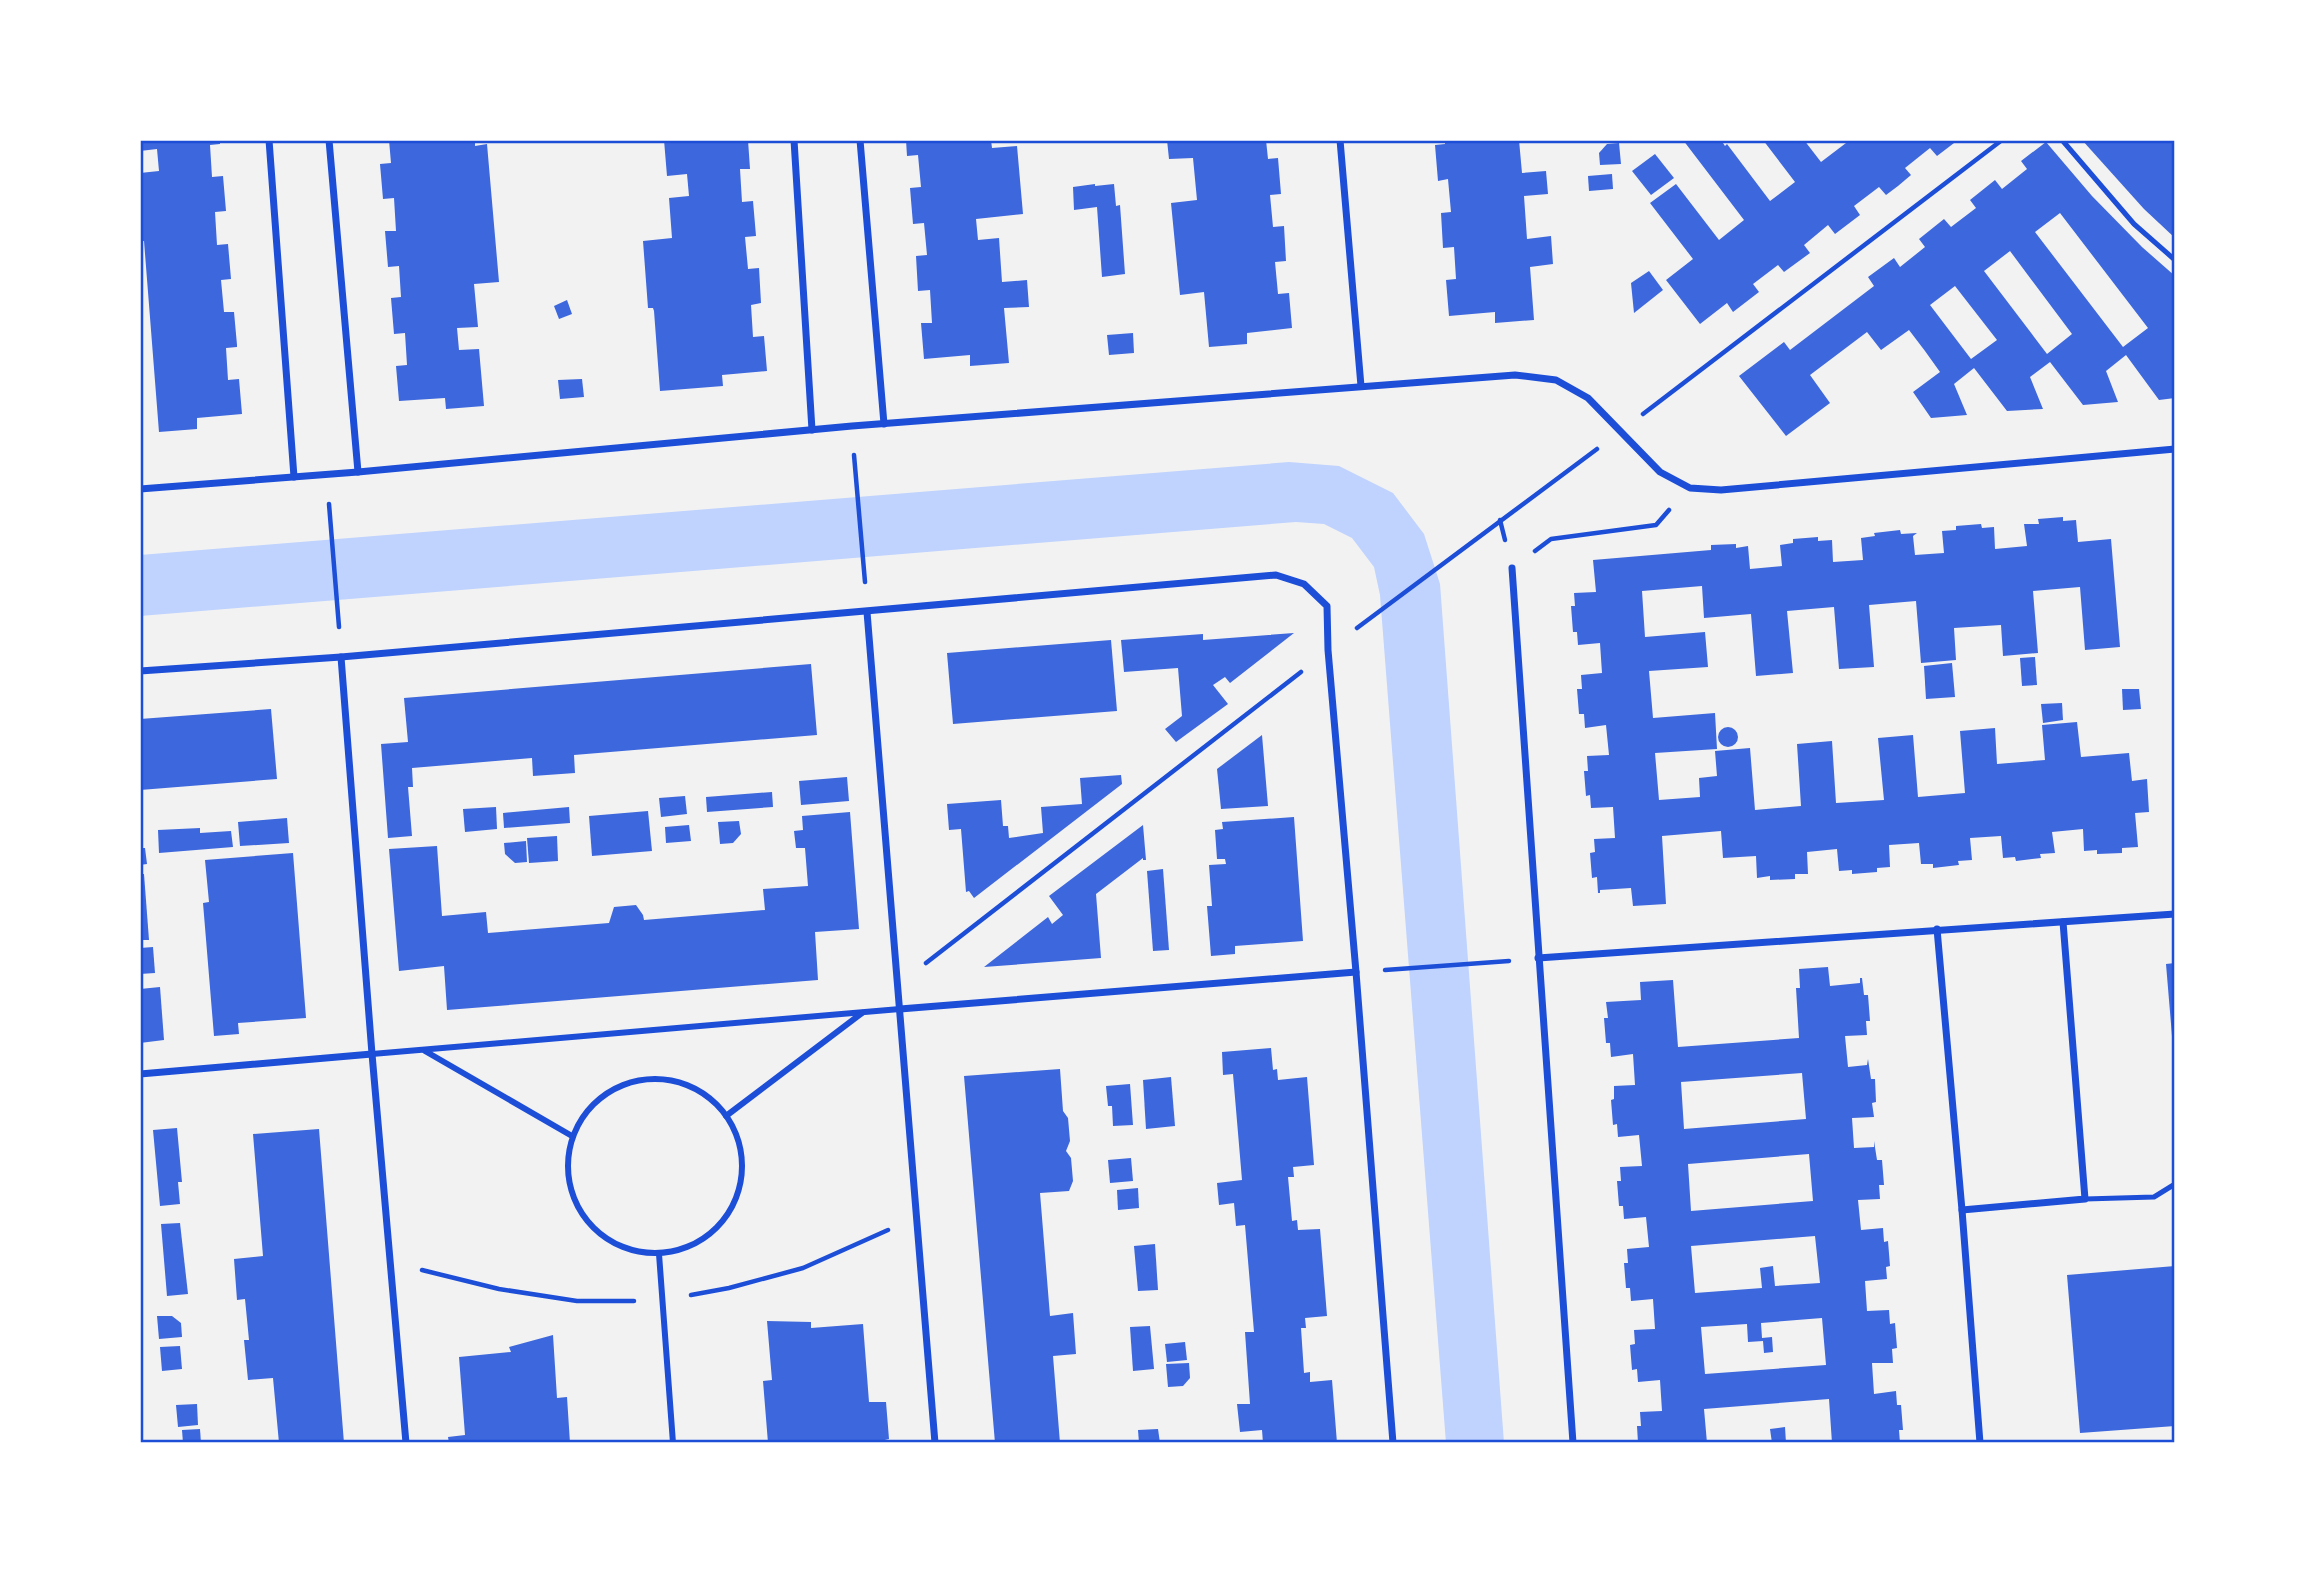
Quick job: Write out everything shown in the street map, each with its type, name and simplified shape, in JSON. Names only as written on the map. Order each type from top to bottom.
[{"type":"street","points":[[269,140],[294,477]]},
{"type":"street","points":[[329,140],[358,472]]},
{"type":"street","points":[[794,140],[812,430]]},
{"type":"street","points":[[860,140],[884,424]]},
{"type":"street","points":[[1340,140],[1361,386]]},
{"type":"street","points":[[140,489],[358,472],[852,426],[1515,375],[1556,380],[1588,398],[1660,472],[1690,488],[1721,490],[2175,449]]},
{"type":"street","points":[[1512,568],[1573,1443]]},
{"type":"street","points":[[140,671],[341,657],[1276,575],[1304,584],[1327,606],[1328,650],[1393,1443]]},
{"type":"street","points":[[867,612],[934,1443]]},
{"type":"street","points":[[341,657],[406,1443]]},
{"type":"street","points":[[1538,958],[2175,914]]},
{"type":"street","points":[[1962,1210],[2085,1199],[2063,922]]},
{"type":"street","points":[[1937,929],[1980,1443]]},
{"type":"street","points":[[140,1074],[1356,972]]},
{"type":"street","points":[[726,1115],[863,1012]]},
{"type":"street","points":[[423,1050],[572,1136]]},
{"type":"street","points":[[640,1080],[667,1080],[696,1089],[718,1105],[726,1115],[733,1126],[741,1150],[740,1185],[730,1211],[716,1228],[701,1240],[684,1249],[659,1254],[628,1250],[597,1233],[578,1209],[569,1188],[567,1163],[572,1136],[581,1119],[596,1101],[616,1087],[640,1080]]},
{"type":"street","points":[[659,1254],[673,1443]]},
{"type":"lane","points":[[2062,140],[2134,224],[2175,260]]},
{"type":"lane","points":[[2085,1199],[2154,1197],[2175,1184]]},
{"type":"path","points":[[898,985],[1328,650],[2002,140]]},
{"type":"path","points":[[852,426],[867,612]]},
{"type":"path","points":[[1512,568],[1551,540],[1656,525],[1690,488]]},
{"type":"path","points":[[329,499],[338,616]]},
{"type":"path","points":[[1380,971],[1510,961]]},
{"type":"water","points":[[1289,462],[1339,466],[1393,493],[1424,534],[1440,584],[1504,1443],[1446,1443],[1380,595],[1374,567],[1352,538],[1324,524],[1296,522],[140,616],[140,555]]},
{"type":"building","points":[[140,140],[220,140],[220,144],[210,145],[212,177],[223,176],[226,211],[215,212],[217,245],[228,244],[231,279],[221,280],[224,312],[234,312],[237,347],[226,348],[228,380],[239,379],[242,414],[197,418],[197,429],[159,432],[144,241],[140,241],[140,173],[159,171],[157,149],[140,151]]},
{"type":"building","points":[[389,140],[475,140],[475,146],[487,144],[499,282],[474,284],[478,327],[457,328],[459,350],[479,349],[484,406],[446,409],[445,398],[399,401],[396,366],[407,365],[405,333],[394,334],[391,298],[401,297],[399,266],[388,267],[385,231],[396,231],[394,198],[383,199],[380,164],[391,163]]},
{"type":"building","points":[[664,140],[748,140],[750,169],[740,169],[742,202],[753,201],[756,236],[745,237],[748,269],[759,268],[761,303],[751,305],[753,337],[764,336],[767,371],[722,375],[723,386],[660,391],[654,311],[653,308],[648,308],[643,241],[672,238],[669,198],[689,196],[687,174],[667,176]]},
{"type":"building","points":[[906,140],[991,140],[992,148],[1017,146],[1023,214],[976,219],[978,240],[999,238],[1002,282],[1027,280],[1029,307],[1004,308],[1009,363],[970,366],[970,355],[924,359],[921,323],[932,323],[930,290],[918,291],[916,256],[927,255],[924,223],[913,224],[910,188],[921,187],[918,155],[907,156]]},
{"type":"building","points":[[1167,140],[1266,140],[1268,159],[1278,158],[1281,194],[1270,195],[1273,227],[1284,226],[1286,261],[1275,262],[1278,294],[1289,293],[1292,328],[1247,333],[1247,344],[1209,347],[1204,292],[1180,295],[1171,203],[1197,200],[1193,158],[1169,159]]},
{"type":"building","points":[[1445,140],[1519,140],[1522,173],[1546,171],[1548,194],[1524,196],[1527,239],[1551,236],[1553,264],[1530,267],[1534,320],[1495,323],[1495,312],[1449,316],[1446,280],[1456,279],[1454,247],[1443,248],[1441,213],[1451,212],[1448,179],[1438,181],[1435,145],[1445,144]]},
{"type":"building","points":[[1683,140],[1721,140],[1725,146],[1727,144],[1770,201],[1795,182],[1763,140],[1804,140],[1821,162],[1846,143],[1844,140],[1958,140],[1937,156],[1930,148],[1905,168],[1911,175],[1898,186],[1886,195],[1879,187],[1854,206],[1860,215],[1835,234],[1828,225],[1804,245],[1810,253],[1784,272],[1778,265],[1753,284],[1759,292],[1733,312],[1727,303],[1700,324],[1666,280],[1693,259],[1650,203],[1676,184],[1719,240],[1744,220]]},
{"type":"building","points":[[2082,140],[2175,140],[2175,238],[2144,209]]},
{"type":"building","points":[[2046,142],[2092,196],[2175,276],[2175,398],[2159,400],[2126,355],[2106,371],[2118,402],[2083,405],[2050,362],[2030,377],[2043,409],[2007,411],[1974,368],[1954,384],[1967,415],[1931,418],[1913,392],[1940,372],[1925,351],[1909,330],[1881,350],[1867,332],[1810,375],[1830,403],[1786,436],[1739,376],[1784,342],[1790,350],[1874,286],[1868,277],[1894,258],[1900,267],[1925,247],[1919,239],[1944,219],[1951,227],[1976,208],[1970,200],[1995,180],[2002,189],[2027,169],[2021,161]],"holes":[[[2060,213],[2148,328],[2123,347],[2035,232]],[[2010,251],[2072,334],[2047,354],[1984,271]],[[1955,286],[1997,340],[1971,359],[1930,305]]]},
{"type":"building","points":[[1619,143],[1621,164],[1600,165],[1599,153],[1607,144]]},
{"type":"building","points":[[1655,154],[1674,178],[1651,195],[1632,171]]},
{"type":"building","points":[[1612,174],[1613,189],[1589,191],[1588,176]]},
{"type":"building","points":[[1114,184],[1116,206],[1120,205],[1125,274],[1102,277],[1097,207],[1074,210],[1073,187]]},
{"type":"building","points":[[1649,271],[1663,290],[1634,313],[1631,283]]},
{"type":"building","points":[[567,300],[572,314],[559,319],[554,306]]},
{"type":"building","points":[[1133,333],[1134,353],[1109,355],[1107,335]]},
{"type":"building","points":[[582,379],[584,397],[560,399],[558,380]]},
{"type":"building","points":[[2063,517],[2063,521],[2076,520],[2078,542],[2111,539],[2120,647],[2085,650],[2080,587],[2033,591],[2038,653],[2003,656],[2001,625],[1954,628],[1956,660],[1921,663],[1916,601],[1869,605],[1874,667],[1839,669],[1834,607],[1787,611],[1793,673],[1756,676],[1751,614],[1704,618],[1702,586],[1642,591],[1645,637],[1705,632],[1708,667],[1649,671],[1653,718],[1715,713],[1717,749],[1655,753],[1659,800],[1700,797],[1699,778],[1717,776],[1715,751],[1750,748],[1755,810],[1801,806],[1797,744],[1832,741],[1836,803],[1884,800],[1878,738],[1913,735],[1918,797],[1965,793],[1960,731],[1995,728],[1997,764],[2045,760],[2042,725],[2077,722],[2081,757],[2129,753],[2132,781],[2147,779],[2149,812],[2135,813],[2138,847],[2122,848],[2122,853],[2097,854],[2097,850],[2084,851],[2083,829],[2052,832],[2055,853],[2016,861],[2015,857],[2003,858],[2001,836],[1970,838],[1972,860],[1958,861],[1959,865],[1933,868],[1933,864],[1921,864],[1919,843],[1889,845],[1890,867],[1877,868],[1877,872],[1852,874],[1852,870],[1839,871],[1837,849],[1807,852],[1808,874],[1795,874],[1795,879],[1770,880],[1770,876],[1757,878],[1756,856],[1723,858],[1721,831],[1662,836],[1666,904],[1633,906],[1631,888],[1600,890],[1598,893],[1597,877],[1592,878],[1590,853],[1595,852],[1594,839],[1615,838],[1613,807],[1591,808],[1590,795],[1586,796],[1584,771],[1588,771],[1587,756],[1609,755],[1606,725],[1585,728],[1584,714],[1579,714],[1577,689],[1582,689],[1581,675],[1602,673],[1600,643],[1578,645],[1577,632],[1573,632],[1571,606],[1575,606],[1574,593],[1596,592],[1593,560],[1711,550],[1711,545],[1736,544],[1736,548],[1748,546],[1750,569],[1782,566],[1780,545],[1793,543],[1793,539],[1818,537],[1818,541],[1832,540],[1833,562],[1863,560],[1861,538],[1875,536],[1874,533],[1900,530],[1901,534],[1917,533],[1913,536],[1915,555],[1944,553],[1942,531],[1956,530],[1956,526],[1981,524],[1982,528],[1994,527],[1995,549],[2027,546],[2024,524],[2039,524],[2038,519]]},
{"type":"building","points":[[1294,633],[1230,683],[1225,677],[1213,685],[1228,704],[1176,742],[1165,729],[1182,716],[1178,668],[1124,672],[1121,640],[1203,634],[1203,640]]},
{"type":"building","points":[[1111,640],[1117,711],[953,724],[947,653]]},
{"type":"building","points":[[2035,657],[2037,685],[2022,686],[2020,658]]},
{"type":"building","points":[[1952,663],[1955,697],[1926,699],[1924,666]]},
{"type":"building","points":[[811,664],[817,735],[574,755],[575,773],[533,776],[532,758],[412,768],[413,787],[408,787],[412,836],[388,838],[381,744],[408,742],[404,698]]},
{"type":"building","points":[[2122,689],[2139,689],[2141,709],[2123,710]]},
{"type":"building","points":[[2062,703],[2063,720],[2043,723],[2041,704]]},
{"type":"building","points":[[271,709],[277,779],[140,790],[140,719]]},
{"type":"building","points":[[1728,727],[1735,730],[1738,737],[1735,744],[1728,747],[1721,744],[1718,737],[1721,730]]},
{"type":"building","points":[[1262,735],[1268,806],[1221,809],[1217,769]]},
{"type":"building","points":[[1121,775],[1122,784],[974,898],[969,891],[966,892],[961,829],[949,830],[947,804],[1001,800],[1003,826],[1008,826],[1009,838],[1043,833],[1041,807],[1082,804],[1080,778]]},
{"type":"building","points":[[847,777],[849,801],[801,805],[799,781]]},
{"type":"building","points":[[772,792],[773,807],[707,812],[706,797]]},
{"type":"building","points":[[685,796],[687,814],[661,817],[659,798]]},
{"type":"building","points":[[496,807],[497,829],[465,832],[463,809]]},
{"type":"building","points":[[569,807],[570,823],[504,828],[503,813]]},
{"type":"building","points":[[648,811],[652,851],[592,856],[589,816]]},
{"type":"building","points":[[850,812],[859,929],[815,932],[818,980],[447,1010],[444,966],[399,971],[389,849],[437,846],[442,916],[486,912],[488,933],[609,923],[614,907],[636,905],[644,920],[765,910],[763,889],[808,886],[805,848],[796,848],[794,831],[803,830],[802,816]]},
{"type":"building","points":[[1294,817],[1303,941],[1235,946],[1235,954],[1211,956],[1207,906],[1212,906],[1209,865],[1226,864],[1225,859],[1217,859],[1215,830],[1223,829],[1222,822]]},
{"type":"building","points":[[287,818],[289,843],[240,846],[238,822]]},
{"type":"building","points":[[739,821],[741,834],[733,843],[720,844],[718,822]]},
{"type":"building","points":[[689,825],[691,841],[666,843],[665,827]]},
{"type":"building","points":[[1143,825],[1146,860],[1143,858],[1096,894],[1101,958],[984,967],[1048,917],[1052,924],[1063,915],[1049,896]]},
{"type":"building","points":[[200,828],[200,833],[231,831],[233,847],[159,853],[158,830]]},
{"type":"building","points":[[557,836],[558,861],[529,863],[527,838]]},
{"type":"building","points":[[526,841],[527,862],[515,863],[505,854],[504,843]]},
{"type":"building","points":[[140,848],[145,848],[147,864],[140,865]]},
{"type":"building","points":[[293,853],[306,1018],[238,1023],[239,1034],[214,1036],[203,903],[209,902],[205,860]]},
{"type":"building","points":[[1163,869],[1169,950],[1153,951],[1147,871]]},
{"type":"building","points":[[140,874],[144,874],[149,940],[140,940]]},
{"type":"building","points":[[153,947],[155,973],[140,974],[140,948]]},
{"type":"building","points":[[2175,963],[2175,1048],[2173,1048],[2166,964]]},
{"type":"building","points":[[1828,967],[1830,986],[1860,983],[1862,978],[1864,995],[1868,995],[1870,1021],[1866,1021],[1867,1035],[1845,1036],[1848,1067],[1867,1065],[1868,1059],[1871,1079],[1875,1079],[1876,1102],[1872,1103],[1874,1117],[1852,1118],[1854,1148],[1874,1147],[1874,1141],[1877,1160],[1882,1160],[1884,1185],[1879,1185],[1880,1199],[1858,1200],[1861,1230],[1883,1228],[1884,1242],[1888,1241],[1890,1266],[1886,1267],[1887,1279],[1865,1281],[1867,1311],[1889,1310],[1890,1324],[1895,1323],[1897,1348],[1892,1349],[1893,1363],[1872,1363],[1874,1394],[1896,1391],[1897,1405],[1901,1405],[1903,1430],[1899,1430],[1900,1443],[1832,1443],[1829,1399],[1704,1409],[1707,1443],[1638,1443],[1640,1412],[1662,1411],[1660,1380],[1638,1382],[1637,1369],[1632,1370],[1630,1345],[1635,1344],[1634,1330],[1655,1329],[1653,1299],[1631,1301],[1630,1288],[1626,1288],[1624,1263],[1628,1263],[1627,1249],[1649,1247],[1646,1217],[1624,1219],[1623,1206],[1619,1206],[1617,1181],[1621,1181],[1620,1167],[1642,1166],[1639,1135],[1618,1137],[1617,1124],[1613,1125],[1611,1100],[1614,1099],[1614,1086],[1635,1085],[1633,1054],[1611,1057],[1610,1043],[1606,1043],[1606,1002],[1641,1000],[1640,982],[1673,980],[1678,1047],[1799,1038],[1796,988],[1800,988],[1799,969]],"holes":[[[1802,1073],[1806,1119],[1684,1129],[1681,1082]],[[1809,1154],[1813,1201],[1691,1211],[1688,1164]],[[1815,1236],[1820,1283],[1775,1286],[1773,1266],[1760,1268],[1762,1288],[1695,1293],[1691,1246]],[[1822,1318],[1826,1365],[1705,1374],[1701,1327],[1747,1324],[1748,1342],[1763,1341],[1764,1353],[1773,1352],[1772,1337],[1762,1338],[1761,1323]]]},
{"type":"building","points":[[160,987],[164,1040],[140,1043],[140,989]]},
{"type":"building","points":[[1271,1048],[1273,1070],[1277,1069],[1278,1080],[1307,1077],[1314,1165],[1293,1167],[1294,1177],[1288,1177],[1292,1221],[1297,1220],[1298,1230],[1320,1229],[1327,1316],[1305,1318],[1306,1328],[1301,1328],[1304,1373],[1310,1372],[1310,1382],[1332,1380],[1337,1443],[1263,1443],[1262,1430],[1240,1432],[1237,1404],[1250,1404],[1245,1332],[1254,1332],[1245,1225],[1236,1226],[1234,1203],[1219,1205],[1217,1183],[1242,1180],[1233,1074],[1223,1075],[1222,1052]]},
{"type":"building","points":[[1060,1069],[1063,1111],[1068,1118],[1070,1141],[1066,1151],[1071,1158],[1073,1181],[1069,1191],[1040,1193],[1050,1316],[1073,1313],[1076,1354],[1053,1356],[1060,1443],[995,1443],[964,1076]]},
{"type":"building","points":[[1171,1077],[1175,1126],[1146,1129],[1143,1080]]},
{"type":"building","points":[[1130,1084],[1133,1125],[1113,1126],[1112,1106],[1108,1106],[1106,1086]]},
{"type":"building","points":[[177,1128],[182,1182],[178,1182],[180,1204],[160,1206],[153,1130]]},
{"type":"building","points":[[319,1129],[344,1443],[279,1443],[273,1378],[248,1380],[244,1340],[249,1340],[245,1299],[237,1300],[234,1259],[263,1256],[253,1134]]},
{"type":"building","points":[[1131,1158],[1133,1181],[1110,1183],[1108,1160]]},
{"type":"building","points":[[1138,1188],[1139,1208],[1118,1210],[1117,1190]]},
{"type":"building","points":[[180,1223],[188,1294],[167,1296],[161,1224]]},
{"type":"building","points":[[1155,1244],[1158,1290],[1138,1291],[1134,1246]]},
{"type":"building","points":[[2175,1266],[2175,1426],[2080,1433],[2067,1275]]},
{"type":"building","points":[[157,1316],[172,1316],[181,1323],[182,1337],[159,1339]]},
{"type":"building","points":[[767,1321],[811,1322],[811,1328],[863,1324],[869,1402],[886,1402],[889,1439],[872,1443],[768,1443],[763,1381],[772,1380]]},
{"type":"building","points":[[1150,1326],[1154,1369],[1133,1371],[1130,1327]]},
{"type":"building","points":[[553,1335],[557,1398],[567,1397],[570,1443],[449,1443],[448,1437],[465,1435],[459,1357],[511,1352],[509,1347]]},
{"type":"building","points":[[1185,1342],[1187,1360],[1167,1362],[1165,1344]]},
{"type":"building","points":[[180,1346],[182,1369],[162,1371],[160,1347]]},
{"type":"building","points":[[1189,1363],[1190,1378],[1183,1386],[1168,1387],[1166,1364]]},
{"type":"building","points":[[197,1404],[198,1425],[178,1427],[176,1405]]},
{"type":"building","points":[[1785,1427],[1786,1443],[1772,1443],[1770,1429]]},
{"type":"building","points":[[200,1429],[201,1443],[183,1443],[182,1430]]},
{"type":"building","points":[[1158,1429],[1160,1443],[1139,1443],[1138,1430]]}]
